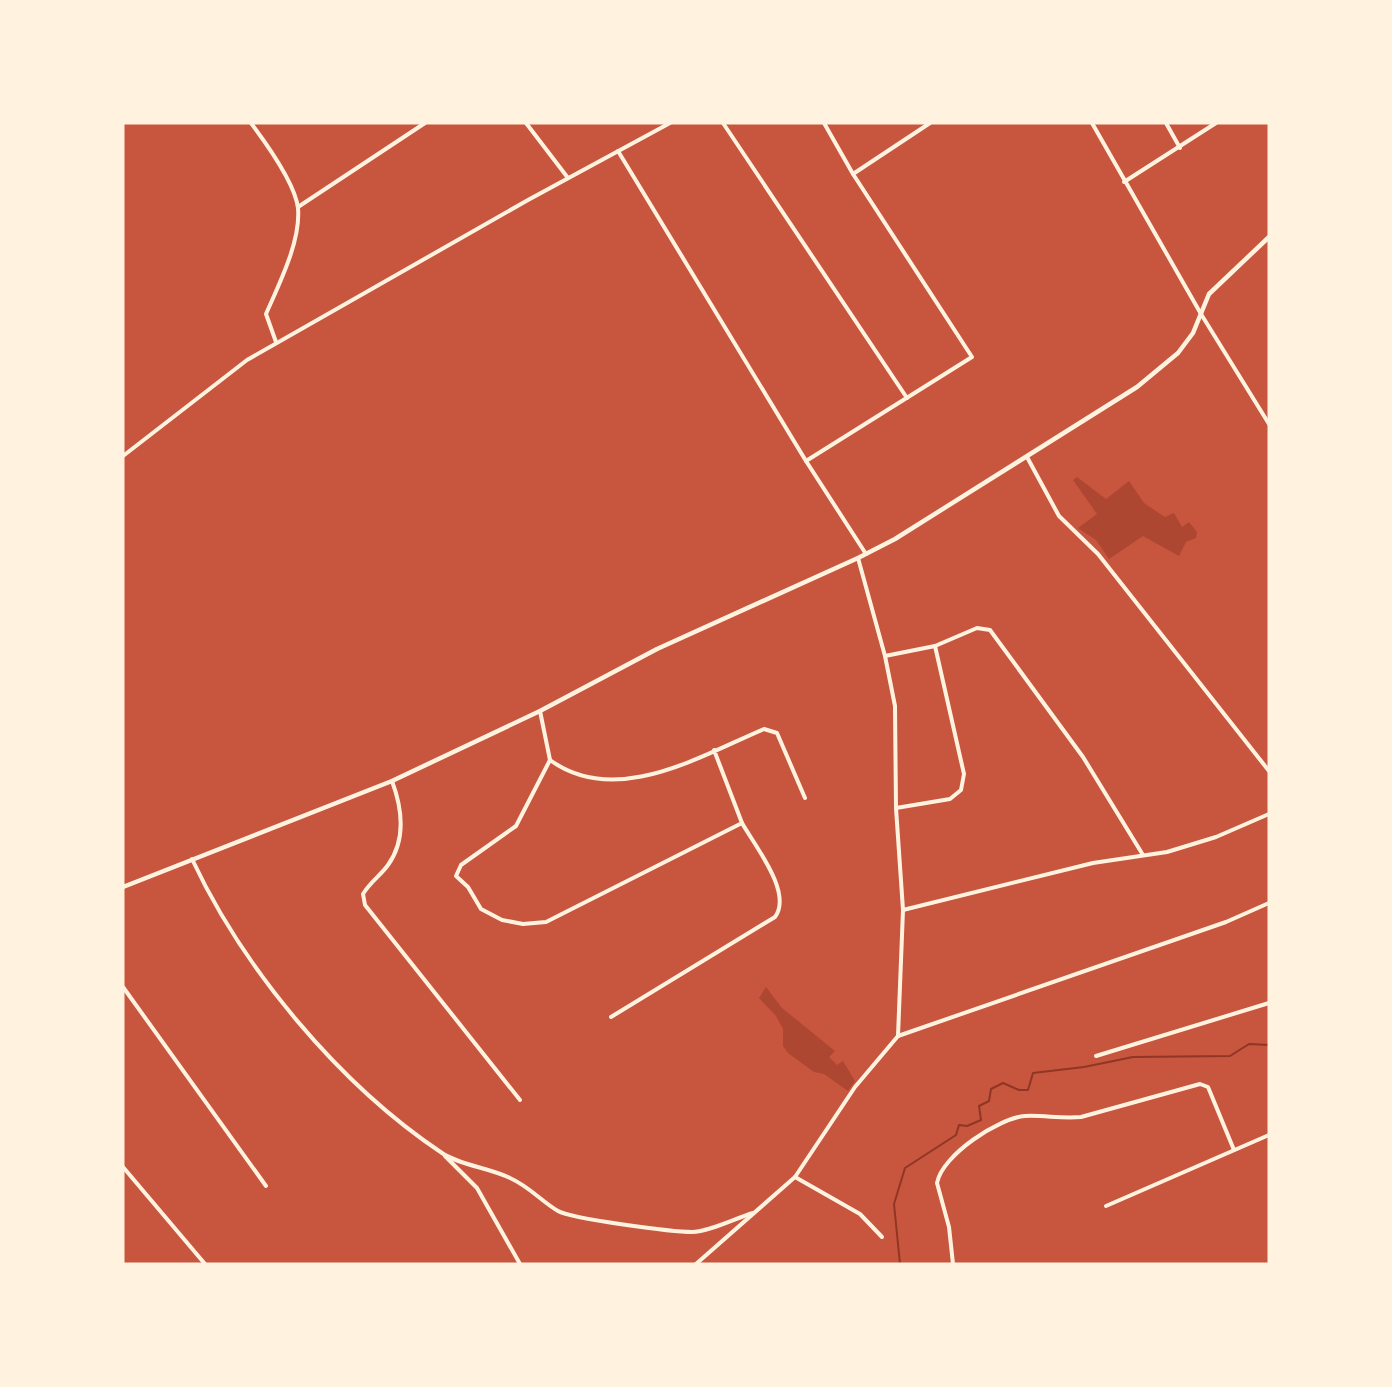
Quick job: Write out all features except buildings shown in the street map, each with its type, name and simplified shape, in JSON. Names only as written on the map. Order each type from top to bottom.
[{"type":"street","points":[[251,123],[277,157],[298,207],[293,247],[266,315],[276,342]]},
{"type":"street","points":[[298,207],[425,123]]},
{"type":"street","points":[[526,123],[568,178]]},
{"type":"street","points":[[123,456],[247,360],[276,342],[670,123]]},
{"type":"street","points":[[723,123],[907,398]]},
{"type":"street","points":[[806,461],[972,357],[853,174],[824,123]]},
{"type":"street","points":[[853,174],[930,123]]},
{"type":"street","points":[[1092,123],[1201,314],[1269,424]]},
{"type":"street","points":[[1166,123],[1180,148]]},
{"type":"street","points":[[1124,182],[1216,123]]},
{"type":"street","points":[[618,151],[806,461],[866,554]]},
{"type":"street","points":[[123,887],[393,781],[540,711],[657,649],[866,554],[1027,457],[1137,387],[1165,365],[1187,342],[1209,294],[1269,237]]},
{"type":"street","points":[[1027,457],[1059,516],[1098,554],[1269,771]]},
{"type":"street","points":[[858,558],[885,656],[895,706],[896,808],[903,910],[898,1036]]},
{"type":"street","points":[[885,656],[936,646],[977,628],[990,630],[1083,757],[1143,855]]},
{"type":"street","points":[[896,808],[950,799],[961,790],[964,774],[936,646]]},
{"type":"street","points":[[540,711],[550,760],[516,826],[461,865],[456,876],[468,887],[481,909],[502,920],[523,924],[546,922],[742,823]]},
{"type":"street","points":[[550,760],[564,770],[586,777],[635,779],[764,729],[771,729],[777,733],[805,798]]},
{"type":"street","points":[[611,1017],[775,917],[782,909],[781,891],[742,823],[714,750]]},
{"type":"street","points":[[393,781],[400,810],[400,837],[387,866],[363,894],[365,905],[520,1100]]},
{"type":"street","points":[[903,910],[1093,863],[1167,852],[1216,837],[1269,814]]},
{"type":"street","points":[[192,859],[224,919],[310,1038],[412,1132],[444,1155],[477,1188],[520,1264]]},
{"type":"street","points":[[696,1264],[795,1177],[855,1087],[898,1036],[1226,922],[1269,903]]},
{"type":"street","points":[[123,987],[266,1186]]},
{"type":"street","points":[[1096,1056],[1269,1003]]},
{"type":"street","points":[[953,1264],[949,1227],[937,1183],[945,1165],[958,1151],[999,1125],[1024,1116],[1066,1119],[1081,1117],[1200,1084],[1208,1087],[1234,1150]]},
{"type":"street","points":[[1106,1206],[1269,1135]]},
{"type":"street","points":[[444,1155],[495,1171],[529,1187],[559,1212],[613,1222],[694,1232],[753,1213]]},
{"type":"street","points":[[123,1167],[205,1264]]},
{"type":"street","points":[[795,1177],[860,1214],[882,1237]]},
{"type":"shaded area","points":[[1077,477],[1106,499],[1129,481],[1144,503],[1165,517],[1174,513],[1182,527],[1189,522],[1197,532],[1196,538],[1186,542],[1179,556],[1143,536],[1109,559],[1096,540],[1078,528],[1097,514],[1073,480]]},
{"type":"shaded area","points":[[766,987],[782,1008],[835,1051],[829,1057],[837,1065],[843,1061],[855,1081],[848,1091],[824,1074],[814,1072],[788,1053],[783,1046],[783,1029],[776,1016],[759,998]]},
{"type":"waterway","points":[[900,1264],[894,1204],[905,1168],[956,1135],[959,1125],[967,1126],[981,1120],[979,1106],[989,1101],[991,1089],[1003,1083],[1019,1090],[1028,1090],[1033,1073],[1084,1067],[1133,1057],[1230,1056],[1249,1044],[1269,1045]]}]
